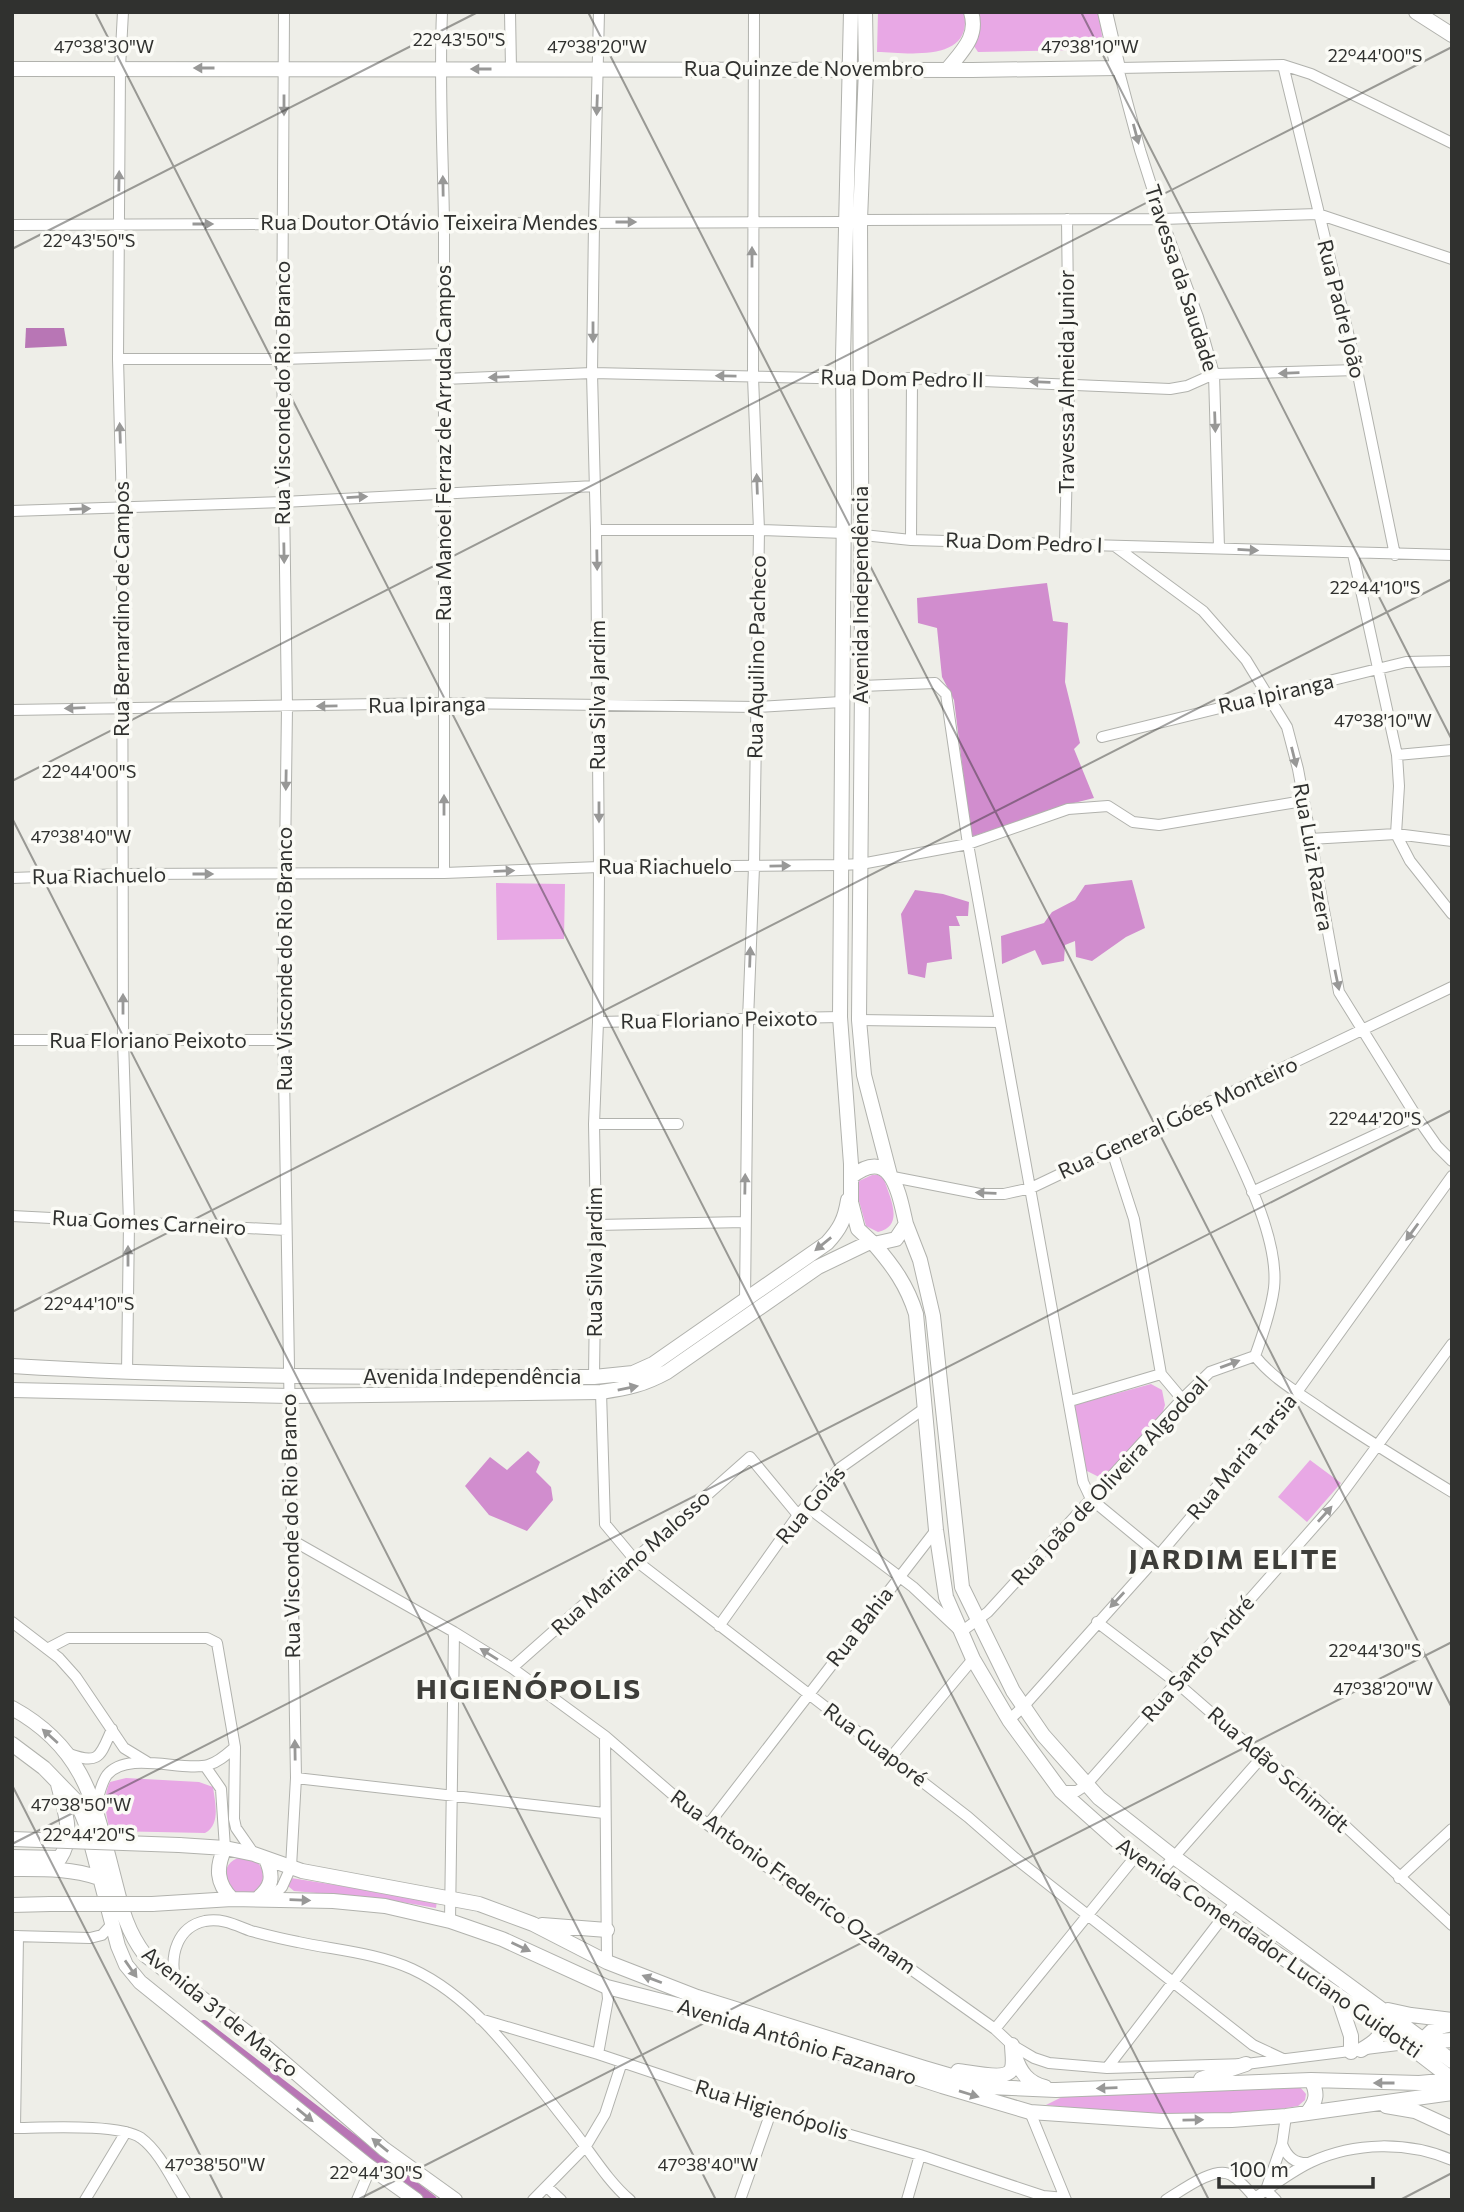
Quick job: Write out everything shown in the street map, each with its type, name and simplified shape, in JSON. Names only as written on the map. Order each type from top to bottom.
[{"type":"main road","name":"Avenida Independência","points":[[851,12],[853,221],[860,379],[862,536],[859,1020],[864,1075],[892,1176]]},
{"type":"main road","name":"Avenida Independência","points":[[12,1366],[127,1373],[289,1376],[594,1377],[633,1373],[653,1364],[746,1301],[827,1243],[839,1231],[845,1217],[851,1181],[840,1017],[843,377],[866,69],[866,12]]},
{"type":"main road","points":[[947,70],[969,43],[974,30],[971,12]]},
{"type":"main road","name":"Travessa da Saudade","points":[[1105,12],[1118,68]]},
{"type":"main road","points":[[1418,13],[1452,36]]},
{"type":"main road","name":"Rua Quinze de Novembro","points":[[12,69],[1118,68]]},
{"type":"main road","points":[[867,1165],[876,1166],[892,1176],[906,1224],[896,1239],[872,1243],[858,1229],[854,1219],[851,1181],[867,1165]]},
{"type":"main road","name":"Avenida Comendador Luciano Guidotti","points":[[906,1224],[920,1260],[933,1316],[962,1587],[1013,1691],[1043,1735],[1086,1786],[1174,1857],[1424,2041]]},
{"type":"main road","name":"Avenida Independência","points":[[12,1390],[291,1396],[601,1392],[643,1385],[818,1267],[872,1243]]},
{"type":"main road","name":"Avenida Comendador Luciano Guidotti","points":[[872,1243],[896,1270],[909,1292],[916,1314],[936,1530],[946,1597],[973,1659],[1009,1720],[1061,1791],[1135,1857],[1406,2044],[1431,2057],[1452,2061]]},
{"type":"main road","points":[[973,1659],[989,1660],[1006,1690],[1024,1707]]},
{"type":"main road","name":"Avenida 31 de Março","points":[[12,1708],[35,1723],[69,1754],[96,1805],[125,1920],[132,1938],[145,1955],[266,2047],[384,2149],[455,2200]]},
{"type":"main road","name":"Avenida 31 de Março","points":[[12,1744],[30,1756],[77,1801],[86,1824],[111,1925],[126,1965],[140,1982],[416,2200]]},
{"type":"main road","points":[[12,1857],[60,1858],[67,1847],[68,1825],[58,1782]]},
{"type":"main road","points":[[12,1839],[225,1848],[291,1867],[479,1904],[533,1924],[607,1930]]},
{"type":"main road","points":[[225,1848],[219,1860],[218,1875],[222,1888],[232,1899]]},
{"type":"main road","points":[[260,1856],[272,1874],[263,1899]]},
{"type":"main road","points":[[12,1869],[59,1869],[82,1872],[99,1878]]},
{"type":"main road","name":"Avenida Antônio Fazanaro","points":[[12,1905],[152,1904],[263,1899],[385,1906],[450,1921],[502,1939],[607,1987],[744,2022],[942,2087],[1030,2112],[1162,2121],[1232,2120],[1286,2116],[1452,2092]]},
{"type":"main road","name":"Avenida Antônio Fazanaro","points":[[533,1924],[607,1962],[696,1997],[989,2087],[1056,2090],[1311,2080],[1419,2083],[1452,2080]]},
{"type":"main road","points":[[607,1962],[607,1987]]},
{"type":"main road","points":[[1337,1994],[1356,2051],[1373,2043],[1380,2036],[1383,2026],[1378,2007],[1452,2022]]},
{"type":"main road","points":[[1431,2057],[1422,2050],[1424,2041],[1433,2029],[1452,2022]]},
{"type":"main road","points":[[1406,2044],[1452,2040]]},
{"type":"main road","points":[[924,2068],[1000,2077],[1008,2075],[1012,2070],[1012,2045]]},
{"type":"main road","points":[[1012,2045],[1016,2060],[1026,2078],[1035,2085],[1056,2090]]},
{"type":"main road","name":"Avenida Comendador Luciano Guidotti","points":[[1431,2057],[1452,2080]]},
{"type":"main road","points":[[1164,2086],[1213,2076],[1246,2064]]},
{"type":"main road","points":[[1307,2113],[1316,2099],[1316,2090],[1311,2080]]},
{"type":"main road","points":[[1030,2112],[1056,2090]]},
{"type":"main road","points":[[1364,2104],[1396,2106],[1415,2111],[1452,2128]]},
{"type":"street","name":"Rua Bernardino de Campos","points":[[123,12],[120,68],[118,359],[122,508],[122,1041],[128,1223],[127,1373]]},
{"type":"street","name":"Rua Visconde do Rio Branco","points":[[263,1899],[282,1887],[291,1867],[296,1778],[290,1539],[291,1396],[284,1040],[287,707],[282,359],[285,12]]},
{"type":"street","name":"Rua Manoel Ferraz de Arruda Campos","points":[[442,12],[440,69],[446,492],[444,873]]},
{"type":"street","points":[[510,12],[511,69]]},
{"type":"street","name":"Rua Silva Jardim","points":[[594,1377],[594,1124],[599,867],[592,373],[599,12]]},
{"type":"street","name":"Rua Aquilino Pacheco","points":[[746,1301],[744,1222],[754,867],[759,530],[753,377],[754,12]]},
{"type":"street","name":"Rua Quinze de Novembro","points":[[1118,68],[1283,65],[1311,74],[1452,142]]},
{"type":"street","name":"Rua Padre João","points":[[1283,65],[1357,370],[1395,555]]},
{"type":"street","name":"Travessa da Saudade","points":[[1118,68],[1162,219],[1198,317],[1214,374],[1219,548]]},
{"type":"street","name":"Rua Doutor Otávio Teixeira Mendes","points":[[12,225],[1162,219],[1318,214],[1452,259]]},
{"type":"street","name":"Travessa Almeida Junior","points":[[1065,545],[1069,383],[1067,219]]},
{"type":"street","points":[[118,359],[282,359],[443,354]]},
{"type":"street","name":"Rua Dom Pedro II","points":[[444,379],[592,373],[912,378],[1170,389],[1187,386],[1214,374],[1357,370]]},
{"type":"street","points":[[911,540],[912,378]]},
{"type":"street","points":[[12,511],[283,502],[595,486]]},
{"type":"street","name":"Rua Dom Pedro I","points":[[596,530],[759,530],[844,533],[911,540],[1452,555]]},
{"type":"street","name":"Rua Luiz Razera","points":[[1116,547],[1203,611],[1245,660],[1287,727],[1339,992],[1416,1116],[1437,1146],[1452,1161]]},
{"type":"street","points":[[1152,548],[1149,561],[1152,571]]},
{"type":"street","points":[[1353,554],[1397,755],[1399,786],[1396,834],[1410,861],[1452,914]]},
{"type":"street","name":"Rua Ipiranga","points":[[1102,737],[1406,662],[1452,661]]},
{"type":"street","points":[[862,686],[935,683],[942,688],[948,705],[968,844],[1083,1482],[1091,1499],[1159,1555]]},
{"type":"street","name":"Rua Ipiranga","points":[[12,710],[444,703],[756,706],[841,702]]},
{"type":"street","points":[[1397,755],[1452,750]]},
{"type":"street","name":"Rua Riachuelo","points":[[12,878],[124,874],[444,873],[599,867],[861,864],[968,844],[1068,809],[1108,806],[1133,822],[1159,825],[1303,800]]},
{"type":"street","points":[[1310,839],[1396,834],[1452,841]]},
{"type":"street","name":"Rua General Góes Monteiro","points":[[892,1176],[980,1194],[1004,1194],[1031,1188],[1452,988]]},
{"type":"street","name":"Rua Floriano Peixoto","points":[[598,1022],[840,1017]]},
{"type":"street","points":[[859,1020],[999,1022]]},
{"type":"street","name":"Rua Floriano Peixoto","points":[[12,1040],[284,1040]]},
{"type":"street","points":[[1211,1101],[1252,1192],[1272,1249],[1274,1287],[1255,1356],[1266,1370],[1297,1392],[1377,1447],[1452,1492]]},
{"type":"street","points":[[1252,1192],[1416,1116]]},
{"type":"street","points":[[594,1124],[678,1124]]},
{"type":"street","points":[[1111,1148],[1135,1219],[1161,1374],[1182,1399]]},
{"type":"street","name":"Rua Maria Tarsia","points":[[1009,1720],[1024,1707],[1159,1555],[1297,1392],[1452,1177]]},
{"type":"street","name":"Rua Gomes Carneiro","points":[[12,1216],[286,1230]]},
{"type":"street","points":[[596,1225],[744,1222]]},
{"type":"street","name":"Rua Santo André","points":[[1086,1786],[1335,1503],[1452,1344]]},
{"type":"street","name":"Rua João de Oliveira Algodoal","points":[[961,1632],[988,1612],[1182,1399],[1210,1372],[1255,1356]]},
{"type":"street","points":[[1070,1401],[1161,1374]]},
{"type":"street","name":"Rua Guaporé","points":[[601,1392],[605,1524],[635,1560],[891,1757],[1253,2045],[1286,2060]]},
{"type":"street","name":"Rua Goiás","points":[[719,1626],[799,1515],[839,1468],[925,1408]]},
{"type":"street","name":"Rua Mariano Malosso","points":[[512,1668],[750,1457],[799,1515]]},
{"type":"street","points":[[806,1506],[899,1576],[961,1632]]},
{"type":"street","name":"Rua Bahia","points":[[708,1825],[936,1530]]},
{"type":"street","name":"Rua Antonio Frederico Ozanam","points":[[290,1539],[512,1668],[605,1735],[708,1825],[995,2029],[1012,2045],[1034,2058],[1049,2063],[1107,2068],[1246,2064],[1406,2044]]},
{"type":"street","points":[[932,1605],[962,1587]]},
{"type":"street","points":[[12,1622],[59,1658],[76,1677],[124,1748],[147,1762]]},
{"type":"street","name":"Rua Adão Schimidt","points":[[1097,1622],[1177,1683],[1262,1757],[1316,1799],[1452,1925]]},
{"type":"street","points":[[450,1921],[454,1632]]},
{"type":"street","points":[[47,1648],[68,1638],[206,1638],[217,1643],[235,1746],[234,1819],[236,1828],[260,1856]]},
{"type":"street","points":[[891,1757],[973,1659]]},
{"type":"street","points":[[69,1754],[87,1760],[96,1758],[103,1750],[112,1729]]},
{"type":"street","points":[[605,1735],[607,1962]]},
{"type":"street","points":[[96,1805],[108,1773],[116,1768],[147,1762],[205,1766],[217,1761],[235,1746]]},
{"type":"street","points":[[1159,1874],[1262,1757]]},
{"type":"street","points":[[205,1766],[221,1789],[225,1848]]},
{"type":"street","points":[[296,1778],[604,1813]]},
{"type":"street","points":[[1061,1791],[1076,1791],[1086,1786]]},
{"type":"street","points":[[1399,1878],[1452,1829]]},
{"type":"street","points":[[995,2029],[1135,1857]]},
{"type":"street","points":[[1107,2068],[1237,1902]]},
{"type":"street","points":[[175,1979],[173,1954],[178,1940],[187,1929],[202,1922],[217,1920],[273,1937],[376,1957],[410,1968],[439,1983],[480,2019],[630,2200]]},
{"type":"street","points":[[111,1925],[102,1935],[90,1938],[15,1936],[14,2128],[97,2129],[126,2132],[141,2138],[156,2155],[185,2200]]},
{"type":"street","points":[[598,2054],[608,1999],[607,1987]]},
{"type":"street","name":"Rua Higienópolis","points":[[480,2019],[598,2054],[771,2112],[920,2155],[1043,2196],[1065,2199]]},
{"type":"street","points":[[1246,2064],[1253,2045]]},
{"type":"street","points":[[533,2200],[586,2146],[605,2114],[622,2062]]},
{"type":"street","points":[[740,2200],[771,2112]]},
{"type":"street","points":[[1030,2112],[1065,2199]]},
{"type":"street","points":[[1266,2190],[1282,2144],[1286,2116]]},
{"type":"street","points":[[85,2200],[126,2132]]},
{"type":"street","points":[[1282,2144],[1294,2160],[1301,2164],[1310,2163]]},
{"type":"street","points":[[1166,2200],[1213,2173],[1225,2172],[1233,2175],[1253,2199],[1310,2163],[1337,2153],[1369,2146],[1428,2150],[1452,2160]]},
{"type":"street","points":[[907,2200],[920,2155]]},
{"type":"street","points":[[357,2200],[371,2167]]},
{"type":"street","points":[[547,2187],[561,2200]]},
{"type":"street","points":[[1266,2190],[1276,2200]]},
{"type":"shaded area","points":[[878,12],[964,12],[964,28],[959,40],[936,52],[877,52]]},
{"type":"shaded area","points":[[977,12],[1100,12],[1102,37],[1089,48],[1079,50],[978,52],[974,46]]},
{"type":"shaded area","points":[[26,328],[64,328],[67,346],[25,348]]},
{"type":"shaded area","points":[[1047,583],[1053,621],[1068,623],[1065,682],[1080,743],[1074,749],[1094,798],[971,837],[954,700],[942,677],[937,628],[918,623],[917,598]]},
{"type":"shaded area","points":[[1132,880],[1145,928],[1126,937],[1092,961],[1076,957],[1075,941],[1065,945],[1064,961],[1042,965],[1035,950],[1002,964],[1001,936],[1044,923],[1052,912],[1075,900],[1085,885]]},
{"type":"shaded area","points":[[496,883],[565,884],[564,939],[497,940]]},
{"type":"shaded area","points":[[915,890],[943,894],[969,902],[968,916],[956,916],[960,926],[949,926],[952,959],[927,963],[925,978],[908,974],[901,914]]},
{"type":"shaded area","points":[[872,1175],[884,1179],[893,1210],[891,1224],[878,1232],[866,1226],[856,1190],[859,1181]]},
{"type":"shaded area","points":[[1151,1384],[1162,1390],[1165,1405],[1161,1418],[1105,1480],[1085,1470],[1074,1405]]},
{"type":"shaded area","points":[[528,1451],[540,1462],[536,1472],[551,1487],[553,1500],[527,1531],[489,1515],[465,1486],[490,1457],[507,1470]]},
{"type":"shaded area","points":[[1310,1460],[1341,1483],[1307,1522],[1278,1497]]},
{"type":"shaded area","points":[[126,1778],[199,1782],[213,1787],[216,1813],[213,1824],[205,1833],[110,1831],[106,1794],[110,1782]]},
{"type":"shaded area","points":[[244,1857],[257,1863],[263,1876],[257,1889],[244,1895],[231,1889],[225,1876],[231,1863]]},
{"type":"shaded area","points":[[291,1878],[437,1901],[436,1908],[384,1899],[294,1891],[288,1886]]},
{"type":"shaded area","points":[[1300,2087],[1306,2094],[1305,2100],[1298,2106],[1238,2113],[1140,2113],[1046,2105],[1062,2097],[1078,2095]]},
{"type":"waterway","points":[[204,2025],[432,2200]]},
{"type":"district","name":"JARDIM ELITE","points":[[1234,1559]]},
{"type":"district","name":"HIGIENÓPOLIS","points":[[529,1689]]}]
